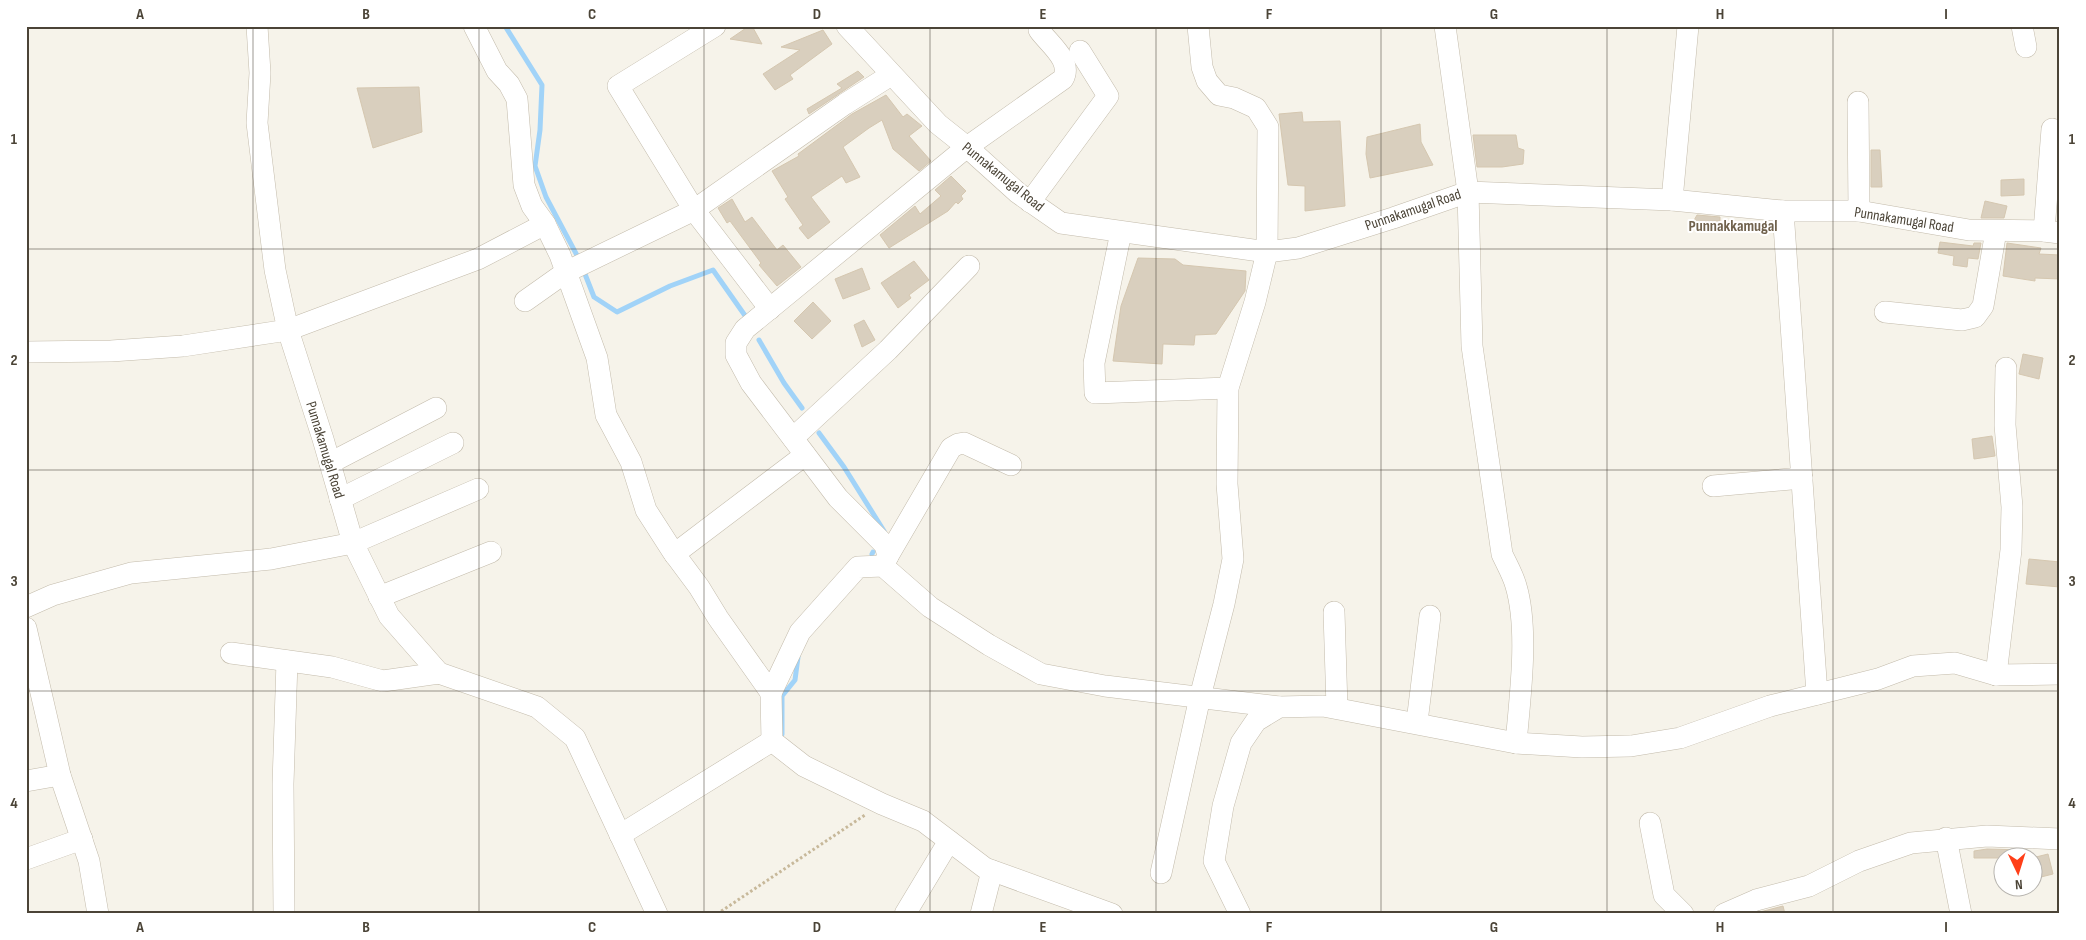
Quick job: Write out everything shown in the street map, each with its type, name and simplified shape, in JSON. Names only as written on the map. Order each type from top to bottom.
[{"type":"street","name":"Punnakamugal Road","points":[[257,26],[260,73],[257,123],[258,142],[276,270],[288,330],[330,463],[353,544],[389,616],[439,673]]},
{"type":"street","points":[[474,26],[497,71],[509,84],[518,99],[524,185],[532,206],[544,224],[566,272],[597,358],[606,415],[631,462],[646,510],[771,693]]},
{"type":"street","points":[[715,26],[618,86],[694,210],[770,309]]},
{"type":"street","points":[[1040,26],[1039,30],[1046,40],[1066,63],[1067,73],[1063,79],[967,147],[745,329],[736,343],[736,355],[751,383],[838,498],[885,545],[886,561],[930,607],[989,645],[1041,674],[1105,686],[1279,708],[1323,706],[1417,722],[1516,743],[1582,747],[1631,746],[1680,738],[1770,706],[1878,679],[1913,666],[1955,663],[1996,675],[2060,674]]},
{"type":"street","points":[[1161,873],[1233,559],[1226,484],[1228,388],[1255,302],[1267,252],[1268,127],[1256,108],[1234,98],[1219,95],[1207,82],[1202,67],[1198,26]]},
{"type":"street","points":[[1445,26],[1468,192],[1472,346],[1502,554],[1516,586],[1520,611],[1520,688],[1516,743]]},
{"type":"street","points":[[1672,200],[1688,26]]},
{"type":"street","name":"Punnakamugal Road","points":[[857,30],[891,75],[938,124],[1030,202],[1061,223],[1267,252],[1298,248],[1394,218],[1468,192],[1672,200],[1783,211],[1859,211],[1970,230],[2052,232]]},
{"type":"street","points":[[1030,202],[1108,96],[1080,51]]},
{"type":"street","points":[[525,301],[566,272],[694,210],[845,104],[891,75]]},
{"type":"street","points":[[1858,102],[1859,211]]},
{"type":"street","points":[[2052,129],[2052,232]]},
{"type":"street","points":[[1783,211],[1817,694]]},
{"type":"street","points":[[26,352],[111,351],[183,346],[288,330],[478,259],[544,224]]},
{"type":"street","points":[[1886,312],[1962,320],[1975,317],[1983,306],[1996,231]]},
{"type":"street","points":[[1121,232],[1094,363],[1095,393],[1228,388]]},
{"type":"street","points":[[675,555],[799,446],[969,266]]},
{"type":"street","points":[[1996,675],[2011,550],[2012,507],[2005,424],[2006,368]]},
{"type":"street","points":[[330,463],[436,408]]},
{"type":"street","points":[[340,498],[453,443]]},
{"type":"street","points":[[772,741],[771,693],[800,632],[858,567],[886,561],[925,489],[951,448],[964,443],[1010,466]]},
{"type":"street","points":[[1713,486],[1802,478]]},
{"type":"street","points":[[26,607],[53,594],[131,573],[271,559],[353,544],[478,489]]},
{"type":"street","points":[[380,596],[491,552]]},
{"type":"street","points":[[1334,612],[1337,708]]},
{"type":"street","points":[[1417,722],[1430,616]]},
{"type":"street","points":[[26,628],[60,775],[88,861],[98,914]]},
{"type":"street","points":[[231,653],[332,667],[383,680],[439,673],[537,707],[575,738],[658,914]]},
{"type":"street","points":[[284,914],[284,784],[287,661]]},
{"type":"street","points":[[1240,914],[1214,861],[1223,806],[1241,743],[1256,721],[1279,708]]},
{"type":"street","points":[[620,835],[772,741]]},
{"type":"street","points":[[772,741],[804,766],[882,804],[923,821],[985,868],[1071,907],[1112,914]]},
{"type":"street","points":[[26,781],[60,775]]},
{"type":"street","points":[[1650,823],[1664,895],[1683,914]]},
{"type":"street","points":[[1724,914],[1750,908],[1809,886],[1859,862],[1911,843],[1946,838],[1987,836],[2060,839]]},
{"type":"street","points":[[1946,838],[1961,914]]},
{"type":"street","points":[[26,859],[82,839]]},
{"type":"street","points":[[905,914],[950,841]]},
{"type":"street","points":[[981,914],[992,871]]},
{"type":"path","points":[[717,914],[882,804]]},
{"type":"building","points":[[749,26],[752,26],[762,44],[730,39]]},
{"type":"building","points":[[823,30],[832,44],[790,75],[793,79],[775,90],[763,74],[800,50],[781,47]]},
{"type":"building","points":[[858,71],[864,77],[809,114],[807,109],[842,88],[837,84]]},
{"type":"building","points":[[419,87],[422,132],[373,148],[357,88]]},
{"type":"building","points":[[886,95],[903,117],[907,114],[922,126],[909,136],[931,161],[919,171],[893,149],[882,120],[869,128],[843,147],[860,177],[846,183],[842,176],[811,197],[830,222],[808,239],[799,228],[803,225],[785,199],[788,197],[772,171],[799,156],[798,154],[852,114]]},
{"type":"building","points":[[1302,112],[1303,122],[1340,121],[1345,206],[1305,211],[1305,186],[1288,185],[1279,114]]},
{"type":"building","points":[[1420,124],[1421,142],[1433,165],[1370,178],[1366,154],[1367,137]]},
{"type":"building","points":[[1473,135],[1516,135],[1518,148],[1524,150],[1523,164],[1502,167],[1477,167]]},
{"type":"building","points":[[1871,150],[1880,150],[1882,187],[1871,187]]},
{"type":"building","points":[[951,176],[966,191],[961,196],[963,199],[958,204],[956,202],[948,211],[889,248],[880,235],[915,206],[920,214],[941,196],[935,190]]},
{"type":"building","points":[[2024,179],[2024,195],[2001,196],[2001,180]]},
{"type":"building","points":[[732,199],[745,222],[752,217],[777,250],[783,245],[801,267],[777,286],[759,265],[761,263],[730,221],[727,223],[718,208]]},
{"type":"building","points":[[1985,201],[2007,206],[2004,218],[1981,218]]},
{"type":"building","points":[[1697,215],[1720,217],[1720,221],[1693,222]]},
{"type":"building","points":[[1940,242],[1973,246],[1974,243],[1981,243],[1978,259],[1968,258],[1967,267],[1953,265],[1954,256],[1938,253]]},
{"type":"building","points":[[2007,243],[2041,248],[2039,254],[2060,255],[2060,279],[2035,278],[2035,281],[2003,276]]},
{"type":"building","points":[[1138,258],[1175,259],[1183,265],[1246,271],[1245,291],[1216,334],[1195,335],[1194,345],[1163,344],[1162,364],[1113,361],[1121,306]]},
{"type":"building","points":[[914,261],[929,280],[909,295],[911,298],[898,308],[881,283]]},
{"type":"building","points":[[862,268],[870,289],[843,299],[835,279]]},
{"type":"building","points":[[813,302],[831,321],[812,339],[794,321]]},
{"type":"building","points":[[864,320],[875,340],[862,347],[854,325]]},
{"type":"building","points":[[2023,354],[2043,358],[2039,379],[2019,374]]},
{"type":"building","points":[[1992,436],[1995,456],[1974,459],[1972,439]]},
{"type":"building","points":[[2029,559],[2060,562],[2060,587],[2026,584]]},
{"type":"building","points":[[1994,849],[1994,858],[1974,858],[1974,851]]},
{"type":"building","points":[[2048,854],[2053,874],[2044,876],[2044,855]]},
{"type":"building","points":[[1783,906],[1785,914],[1756,914],[1760,912]]},
{"type":"waterway","points":[[505,26],[542,85],[540,130],[535,166],[546,197],[580,261]]},
{"type":"waterway","points":[[583,269],[594,297],[617,312],[670,286],[713,270],[746,317]]},
{"type":"waterway","points":[[759,340],[784,383],[802,408]]},
{"type":"waterway","points":[[819,433],[844,467],[884,531]]},
{"type":"waterway","points":[[782,734],[782,696],[795,680],[798,657]]},
{"type":"district","name":"Punnakkamugal","points":[[1733,226]]}]
